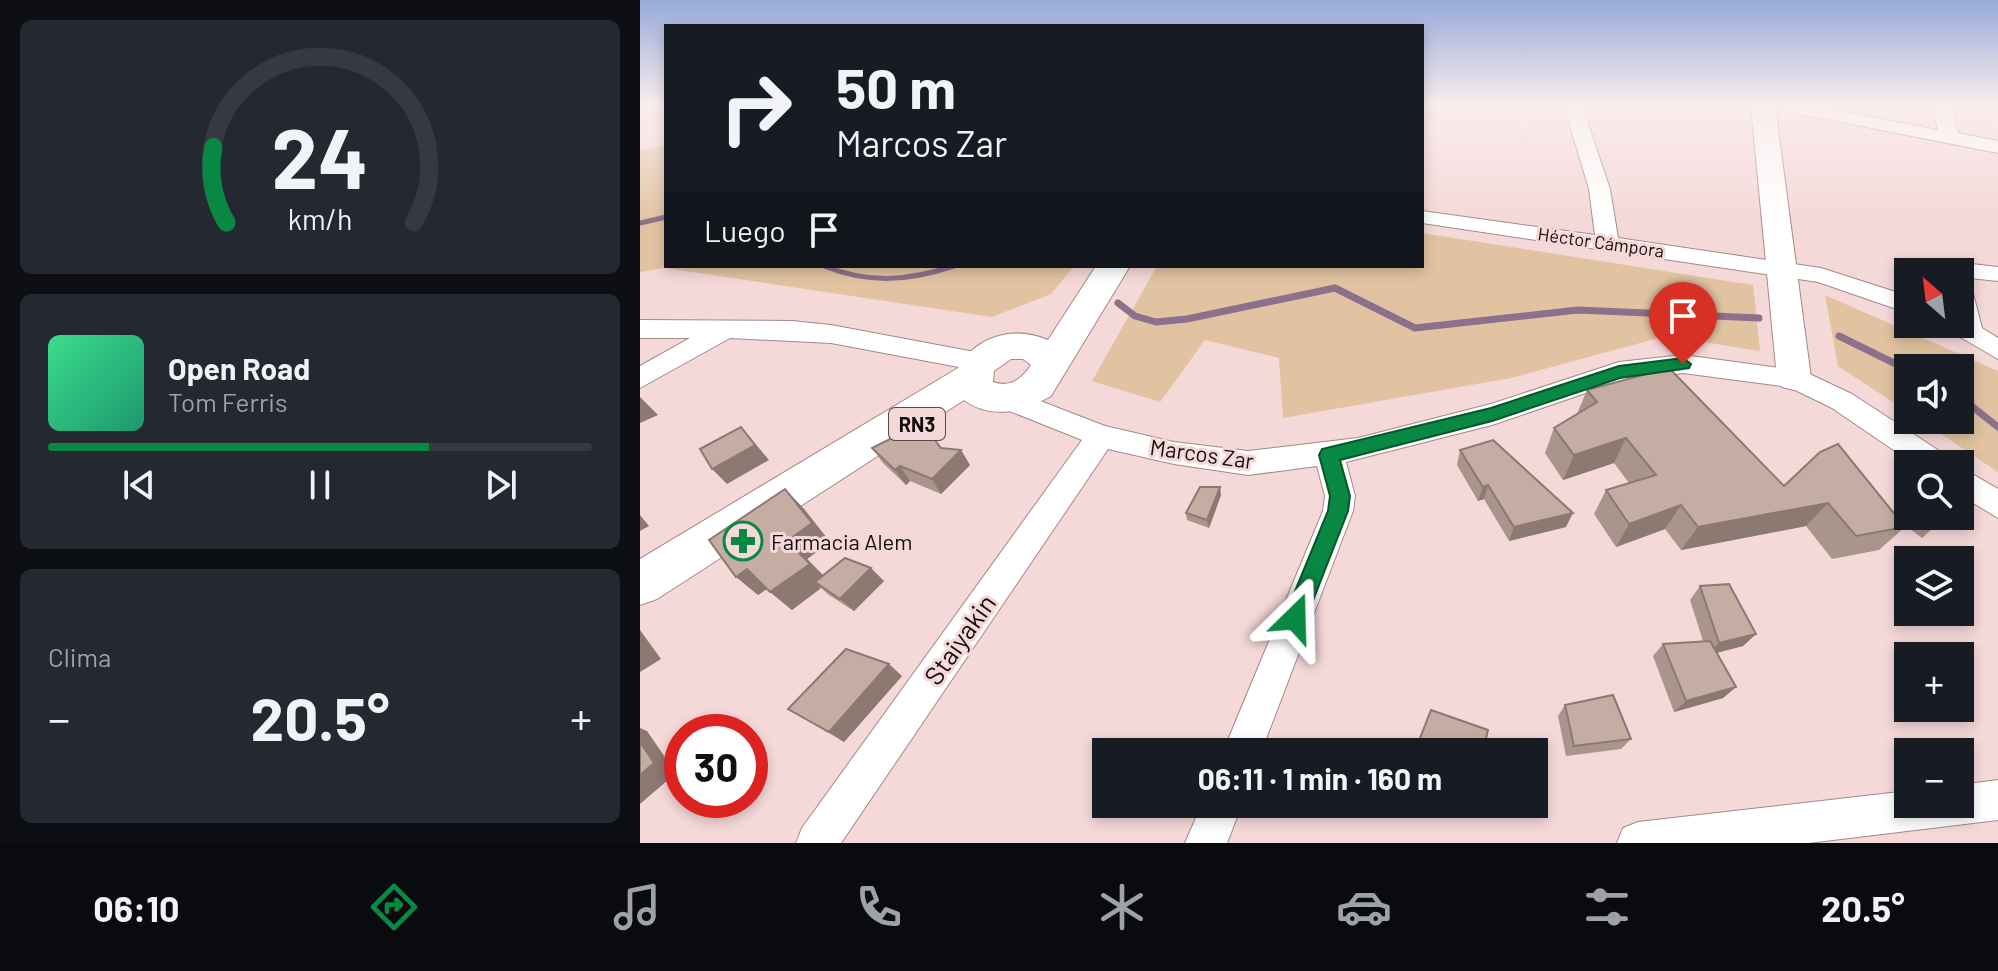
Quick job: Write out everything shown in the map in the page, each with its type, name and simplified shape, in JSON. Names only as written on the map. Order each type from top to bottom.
[{"type":"highway","name":"RN3","points":[[640,584],[851,455],[986,383],[1028,392],[1039,360],[1108,273]]},
{"type":"main road","points":[[1767,145],[1794,378]]},
{"type":"street","points":[[1587,145],[1606,211],[1607,243]]},
{"type":"street","name":"Héctor Cámpora","points":[[1424,217],[1821,275],[1894,300]]},
{"type":"street","points":[[1974,269],[1998,274]]},
{"type":"street","name":"Marcos Zar","points":[[640,329],[792,330],[831,334],[986,383],[1101,436],[1174,453],[1248,463],[1329,455],[1492,414],[1619,372],[1683,364],[1794,378],[1842,401],[1916,450]]},
{"type":"street","points":[[640,378],[724,330]]},
{"type":"street","points":[[1974,334],[1998,350]]},
{"type":"street","name":"Marcos Zar","points":[[1039,360],[1051,389],[1064,408],[1101,436]]},
{"type":"street","name":"Staiyakin","points":[[817,843],[1101,436]]},
{"type":"street","points":[[1248,738],[1338,511],[1340,496],[1329,455]]},
{"type":"street","points":[[1974,489],[1998,505]]},
{"type":"street","points":[[1638,843],[1998,800]]},
{"type":"street","points":[[1206,843],[1216,818]]},
{"type":"shaded area","points":[[664,145],[665,268],[640,272],[640,151]]},
{"type":"shaded area","points":[[1424,233],[1753,285],[1760,351],[1666,336],[1511,378],[1283,418],[1279,358],[1205,340],[1160,402],[1092,381],[1156,268],[1424,268]]},
{"type":"shaded area","points":[[665,268],[1072,268],[1051,294],[992,317]]},
{"type":"shaded area","points":[[1825,295],[1894,325],[1894,338],[1923,338],[1959,354],[1894,354],[1894,403],[1838,366]]},
{"type":"shaded area","points":[[1974,360],[1998,371],[1998,472],[1974,456],[1974,450],[1965,450],[1941,434],[1974,434]]},
{"type":"building","points":[[1669,368],[1784,486],[1820,452],[1838,444],[1894,513],[1894,529],[1856,536],[1828,503],[1698,527],[1681,505],[1629,524],[1606,490],[1656,475],[1626,438],[1574,455],[1554,428],[1597,402],[1587,390]]},
{"type":"building","points":[[922,423],[941,448],[961,450],[932,479],[900,466],[895,470],[872,448]]},
{"type":"building","points":[[741,427],[755,445],[712,469],[700,449]]},
{"type":"building","points":[[1493,440],[1573,513],[1514,527],[1488,485],[1483,487],[1460,450]]},
{"type":"building","points":[[1200,487],[1220,487],[1207,520],[1186,513]]},
{"type":"building","points":[[785,489],[812,523],[787,541],[810,564],[770,592],[747,569],[736,577],[709,540]]},
{"type":"building","points":[[845,558],[871,568],[840,599],[815,582]]},
{"type":"building","points":[[1729,584],[1756,634],[1719,643],[1700,586]]},
{"type":"building","points":[[1710,641],[1736,687],[1686,701],[1663,644]]},
{"type":"building","points":[[846,649],[889,664],[829,732],[788,709]]},
{"type":"building","points":[[1613,695],[1631,739],[1574,746],[1565,705]]},
{"type":"building","points":[[1431,710],[1488,730],[1486,738],[1420,738]]},
{"type":"building","points":[[640,742],[654,763],[640,775]]},
{"type":"waterway","points":[[640,223],[664,217]]},
{"type":"waterway","points":[[830,268],[873,278],[921,275],[947,268]]},
{"type":"waterway","points":[[1118,303],[1135,316],[1156,322],[1187,319],[1330,289]]},
{"type":"waterway","points":[[1330,289],[1337,289]]},
{"type":"waterway","points":[[1330,289],[1337,289]]},
{"type":"waterway","points":[[1337,289],[1415,328],[1578,310],[1759,318]]},
{"type":"waterway","points":[[1839,336],[1894,363]]},
{"type":"waterway","points":[[1974,408],[1998,427]]},
{"type":"place","name":"Farmacia Alem","points":[[743,541]]},
{"type":"route","points":[[1295,618],[1338,511],[1340,496],[1329,455],[1492,414],[1619,372],[1683,364]]}]
